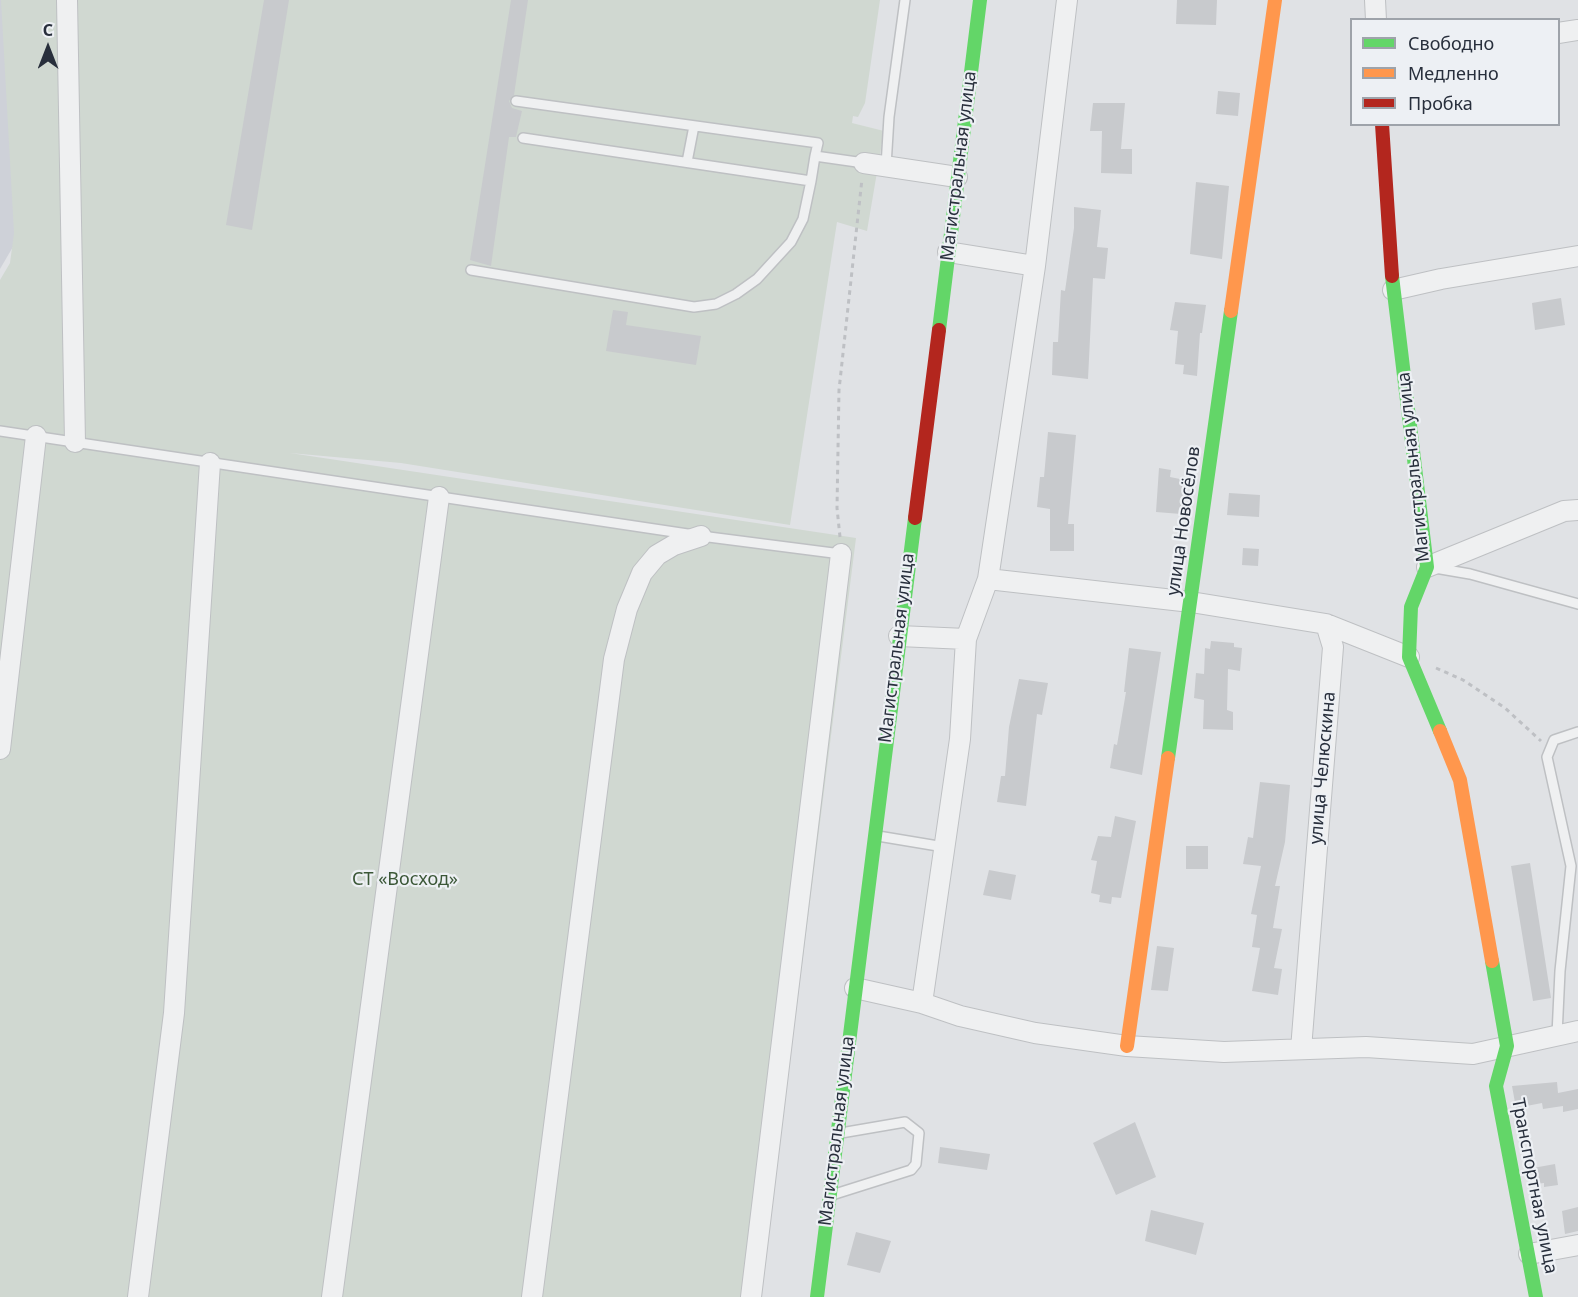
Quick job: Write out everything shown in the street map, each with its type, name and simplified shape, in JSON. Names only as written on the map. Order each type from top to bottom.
[{"type":"street","points":[[67,0],[75,442]]},
{"type":"street","name":"Магистральная улица","points":[[817,1297],[980,0]]},
{"type":"street","points":[[922,1003],[960,739],[966,639],[988,579],[1035,266],[1067,0]]},
{"type":"street","name":"улица Новосёлов","points":[[1127,1046],[1275,0]]},
{"type":"street","points":[[1375,0],[1376,18]]},
{"type":"street","points":[[1560,33],[1578,30]]},
{"type":"street","name":"Магистральная улица","points":[[1382,126],[1393,290],[1427,567],[1411,607],[1409,657],[1460,780],[1507,1046]]},
{"type":"street","points":[[864,163],[957,177]]},
{"type":"street","points":[[948,252],[1035,266]]},
{"type":"street","points":[[1393,290],[1441,279],[1578,256]]},
{"type":"street","points":[[0,748],[36,436]]},
{"type":"street","points":[[138,1297],[174,1013],[210,463]]},
{"type":"street","points":[[332,1297],[439,497]]},
{"type":"street","points":[[1427,567],[1564,511],[1578,510]]},
{"type":"street","points":[[532,1297],[614,659],[627,609],[642,573],[657,555],[674,545],[701,536]]},
{"type":"street","points":[[751,1297],[841,554]]},
{"type":"street","points":[[988,579],[1191,602],[1326,624],[1409,657]]},
{"type":"street","name":"улица Челюскина","points":[[1301,1048],[1333,647],[1326,624]]},
{"type":"street","points":[[899,636],[966,639]]},
{"type":"street","points":[[855,988],[1035,1033],[1127,1046],[1224,1052],[1366,1047],[1473,1054],[1578,1031]]},
{"type":"street","name":"Транспортная улица","points":[[1507,1046],[1496,1086],[1536,1297]]},
{"type":"street","points":[[1529,1254],[1578,1245]]},
{"type":"lane","points":[[886,166],[889,117],[905,0]]},
{"type":"lane","points":[[471,270],[694,307],[716,304],[736,294],[757,279],[791,242],[803,219],[818,143],[516,101]]},
{"type":"lane","points":[[687,162],[694,126]]},
{"type":"lane","points":[[523,138],[811,181]]},
{"type":"lane","points":[[815,156],[864,163]]},
{"type":"lane","points":[[0,431],[701,536],[841,554]]},
{"type":"lane","points":[[1427,567],[1470,574],[1578,604]]},
{"type":"lane","points":[[1557,1035],[1560,971],[1571,866],[1547,757],[1554,740],[1578,732]]},
{"type":"lane","points":[[874,836],[944,847]]},
{"type":"lane","points":[[829,1195],[911,1170],[916,1164],[920,1133],[905,1122],[837,1134]]},
{"type":"path","points":[[841,554],[837,508],[839,390],[864,163]]},
{"type":"path","points":[[1409,657],[1463,680],[1505,708],[1549,748]]},
{"type":"shaded area","points":[[0,0],[20,0],[24,228],[0,269]]},
{"type":"green space","name":"СТ «Восход»","points":[[1,0],[880,0],[865,103],[858,117],[853,116],[852,123],[884,131],[867,231],[837,222],[790,525],[401,463],[290,453],[856,538],[760,1297],[0,1297],[0,280],[10,263],[14,233]]},
{"type":"building","points":[[264,0],[289,0],[252,230],[226,225]]},
{"type":"building","points":[[511,0],[528,0],[514,95],[509,101],[512,108],[522,111],[516,137],[509,137],[491,266],[470,260]]},
{"type":"building","points":[[1177,0],[1217,0],[1216,25],[1176,24]]},
{"type":"building","points":[[1218,91],[1240,93],[1238,116],[1216,114]]},
{"type":"building","points":[[1093,103],[1125,103],[1121,149],[1132,149],[1132,174],[1101,173],[1102,131],[1090,131]]},
{"type":"building","points":[[1196,182],[1229,186],[1222,259],[1190,254]]},
{"type":"building","points":[[1074,207],[1101,210],[1097,247],[1108,248],[1105,279],[1093,278],[1088,379],[1052,375],[1053,342],[1058,342],[1061,290],[1065,291],[1074,228]]},
{"type":"building","points":[[1561,298],[1565,325],[1535,330],[1532,303]]},
{"type":"building","points":[[1175,302],[1206,305],[1202,333],[1200,333],[1197,376],[1183,374],[1184,365],[1175,364],[1178,331],[1170,330]]},
{"type":"building","points":[[613,310],[628,312],[626,325],[701,336],[696,365],[606,351]]},
{"type":"building","points":[[1048,432],[1076,435],[1068,524],[1074,524],[1074,551],[1050,551],[1050,509],[1037,507],[1040,477],[1044,477]]},
{"type":"building","points":[[1159,468],[1171,470],[1170,477],[1185,480],[1181,514],[1156,512]]},
{"type":"building","points":[[1229,493],[1260,495],[1259,517],[1227,515]]},
{"type":"building","points":[[1243,548],[1259,549],[1258,566],[1242,565]]},
{"type":"building","points":[[1211,641],[1234,643],[1234,647],[1242,648],[1240,671],[1228,669],[1227,710],[1233,712],[1233,730],[1203,729],[1204,700],[1194,698],[1196,673],[1204,674],[1205,648],[1210,649]]},
{"type":"building","points":[[1129,648],[1161,652],[1142,775],[1110,768],[1114,744],[1117,745],[1126,692],[1124,692]]},
{"type":"building","points":[[1019,679],[1048,683],[1042,715],[1037,714],[1026,806],[997,802],[1001,776],[1005,776],[1009,727]]},
{"type":"building","points":[[1260,782],[1290,785],[1285,842],[1275,886],[1280,886],[1273,928],[1282,929],[1274,968],[1282,969],[1278,995],[1252,991],[1260,948],[1252,947],[1257,915],[1251,914],[1261,866],[1243,864],[1248,837],[1253,838]]},
{"type":"building","points":[[1115,816],[1136,821],[1121,898],[1112,897],[1111,904],[1099,902],[1100,895],[1091,893],[1097,861],[1091,860],[1098,836],[1111,837]]},
{"type":"building","points":[[1186,846],[1208,846],[1208,869],[1186,869]]},
{"type":"building","points":[[1530,863],[1551,998],[1533,1001],[1511,866]]},
{"type":"building","points":[[989,870],[1016,875],[1011,900],[983,895]]},
{"type":"building","points":[[1157,946],[1174,948],[1168,991],[1151,990]]},
{"type":"building","points":[[1557,1082],[1558,1093],[1578,1089],[1578,1109],[1563,1112],[1563,1106],[1543,1109],[1542,1103],[1516,1108],[1512,1086]]},
{"type":"building","points":[[1135,1122],[1156,1177],[1116,1195],[1093,1143]]},
{"type":"building","points":[[940,1147],[990,1154],[987,1170],[938,1163]]},
{"type":"building","points":[[1555,1164],[1558,1185],[1544,1187],[1544,1183],[1535,1184],[1533,1168]]},
{"type":"building","points":[[1578,1207],[1578,1231],[1565,1234],[1562,1211]]},
{"type":"building","points":[[1151,1210],[1204,1223],[1196,1255],[1145,1241]]},
{"type":"building","points":[[856,1232],[891,1241],[880,1273],[847,1265]]},
{"type":"traffic: fast","points":[[939,330],[980,0]]},
{"type":"traffic: fast","points":[[1392,276],[1427,567],[1411,607],[1409,657],[1440,731]]},
{"type":"traffic: fast","points":[[1168,758],[1231,311]]},
{"type":"traffic: fast","points":[[817,1297],[915,518]]},
{"type":"traffic: fast","points":[[1492,961],[1507,1046],[1496,1086],[1536,1297]]},
{"type":"traffic: slow","points":[[1231,311],[1275,0]]},
{"type":"traffic: slow","points":[[1440,731],[1460,780],[1492,961]]},
{"type":"traffic: slow","points":[[1127,1046],[1168,758]]},
{"type":"traffic: jam","points":[[1382,126],[1392,276]]},
{"type":"traffic: jam","points":[[915,518],[939,330]]}]
